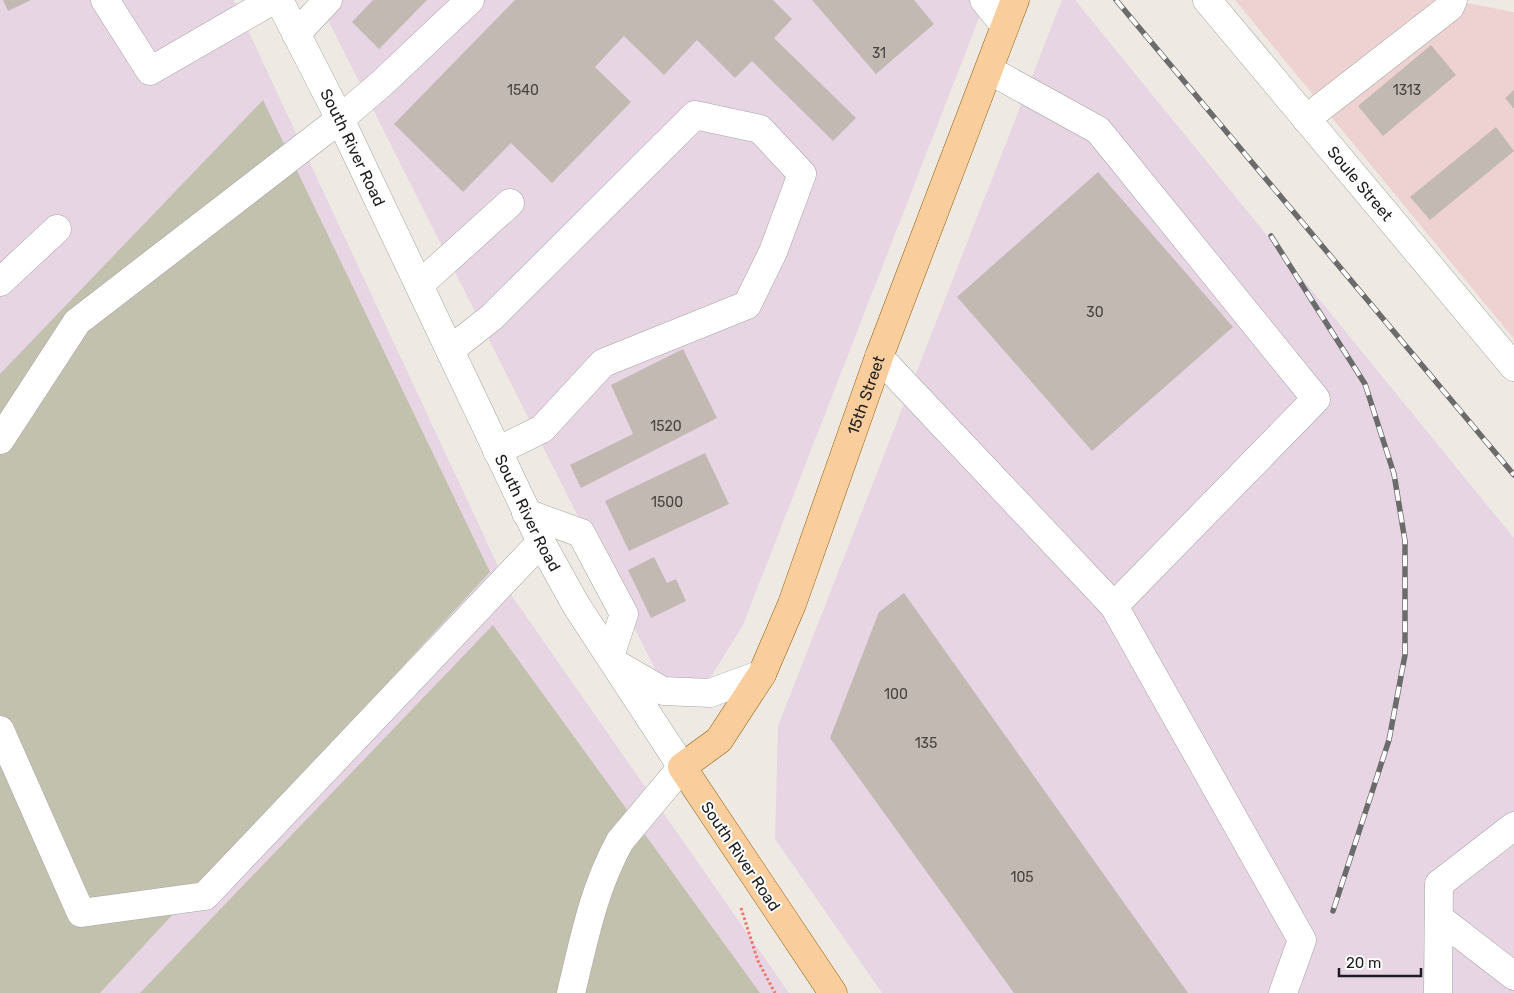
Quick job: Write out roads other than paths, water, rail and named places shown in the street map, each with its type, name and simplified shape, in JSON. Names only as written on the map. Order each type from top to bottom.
[{"type":"main road","name":"15th Street","points":[[682,767],[719,740],[762,674],[792,604],[879,357],[1015,0]]},
{"type":"main road","name":"South River Road","points":[[682,767],[833,993]]},
{"type":"street","points":[[106,0],[150,71],[273,0]]},
{"type":"street","name":"South River Road","points":[[279,0],[340,118],[541,542],[576,605],[682,767]]},
{"type":"street","points":[[296,34],[328,0]]},
{"type":"street","points":[[0,440],[77,322],[340,118],[381,84],[470,0]]},
{"type":"street","points":[[984,0],[1005,26]]},
{"type":"street","name":"Soule Street","points":[[1207,0],[1514,367]]},
{"type":"street","points":[[1306,119],[1450,6],[1453,0]]},
{"type":"street","points":[[989,70],[1098,130],[1316,398],[1114,606]]},
{"type":"street","points":[[450,350],[492,317],[694,114],[760,130],[802,174],[773,252],[747,305],[603,364],[542,429],[497,451]]},
{"type":"street","points":[[419,285],[510,203]]},
{"type":"street","points":[[0,282],[57,229]]},
{"type":"street","points":[[879,357],[1114,606],[1302,940],[1282,993]]},
{"type":"street","points":[[526,513],[581,533],[624,614],[612,660],[663,691],[710,694],[762,674]]},
{"type":"street","points":[[0,730],[81,913],[206,896],[541,542]]},
{"type":"street","points":[[571,993],[594,899],[614,852],[620,841],[682,767]]},
{"type":"street","points":[[1438,993],[1439,884],[1514,826]]},
{"type":"street","points":[[1439,918],[1514,976]]},
{"type":"railway","points":[[1116,0],[1514,475]]},
{"type":"railway","points":[[1271,236],[1365,384],[1394,474],[1405,541],[1405,655],[1389,740],[1333,911]]}]
